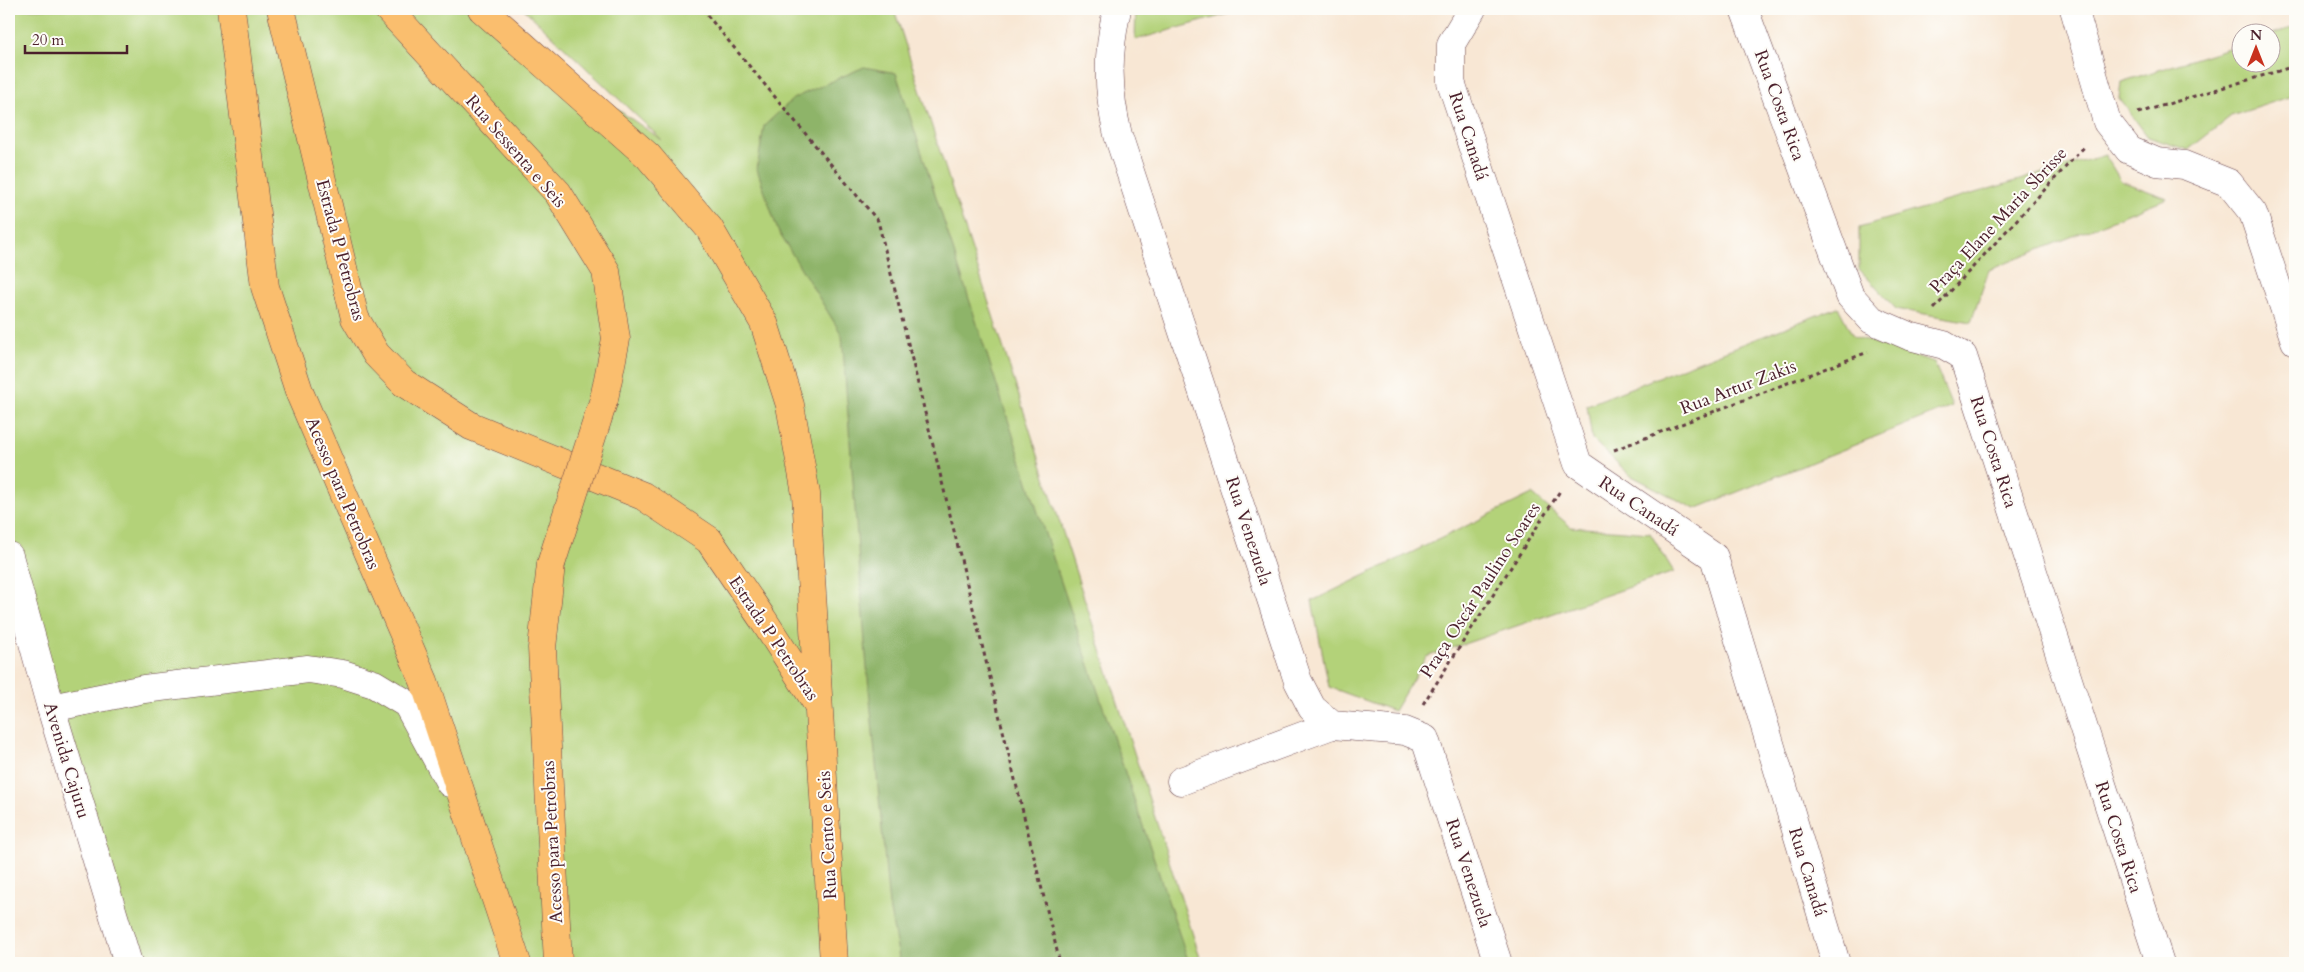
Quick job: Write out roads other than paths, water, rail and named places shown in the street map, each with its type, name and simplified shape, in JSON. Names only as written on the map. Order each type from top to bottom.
[{"type":"main road","name":"Acesso para Petrobras","points":[[230,9],[266,287],[300,394],[424,681],[517,963]]},
{"type":"main road","name":"Estrada P Petrobras","points":[[281,9],[355,318],[376,354],[404,383],[471,426],[643,496],[709,540],[819,706]]},
{"type":"main road","name":"Rua Sessenta e Seis","points":[[388,9],[558,193],[606,271],[616,339],[604,399]]},
{"type":"main road","name":"Estrada P Petrobras","points":[[482,9],[648,156],[709,228],[764,323],[790,405],[806,494],[819,706]]},
{"type":"main road","name":"Acesso para Petrobras","points":[[558,963],[542,648],[551,564],[604,399]]},
{"type":"main road","name":"Rua Cento e Seis","points":[[819,706],[834,963]]},
{"type":"street","name":"Rua Venezuela","points":[[1117,9],[1111,38],[1108,70],[1110,103],[1118,135],[1298,681],[1312,708],[1332,725],[1404,732],[1425,739],[1498,963]]},
{"type":"street","name":"Rua Canadá","points":[[1472,9],[1450,44],[1450,82],[1578,464],[1714,557],[1836,963]]},
{"type":"street","name":"Rua Costa Rica","points":[[1744,9],[1850,296],[1872,320],[1909,336],[1944,346],[1963,356],[2160,963]]},
{"type":"street","points":[[2074,9],[2107,122],[2129,150],[2158,162],[2184,165],[2229,183],[2252,213],[2295,341]]},
{"type":"street","name":"Avenida Cajuru","points":[[9,556],[51,708],[128,963]]},
{"type":"street","points":[[51,708],[144,689],[308,669],[343,674],[374,684],[407,704],[468,815]]},
{"type":"street","points":[[1181,781],[1332,725]]}]
